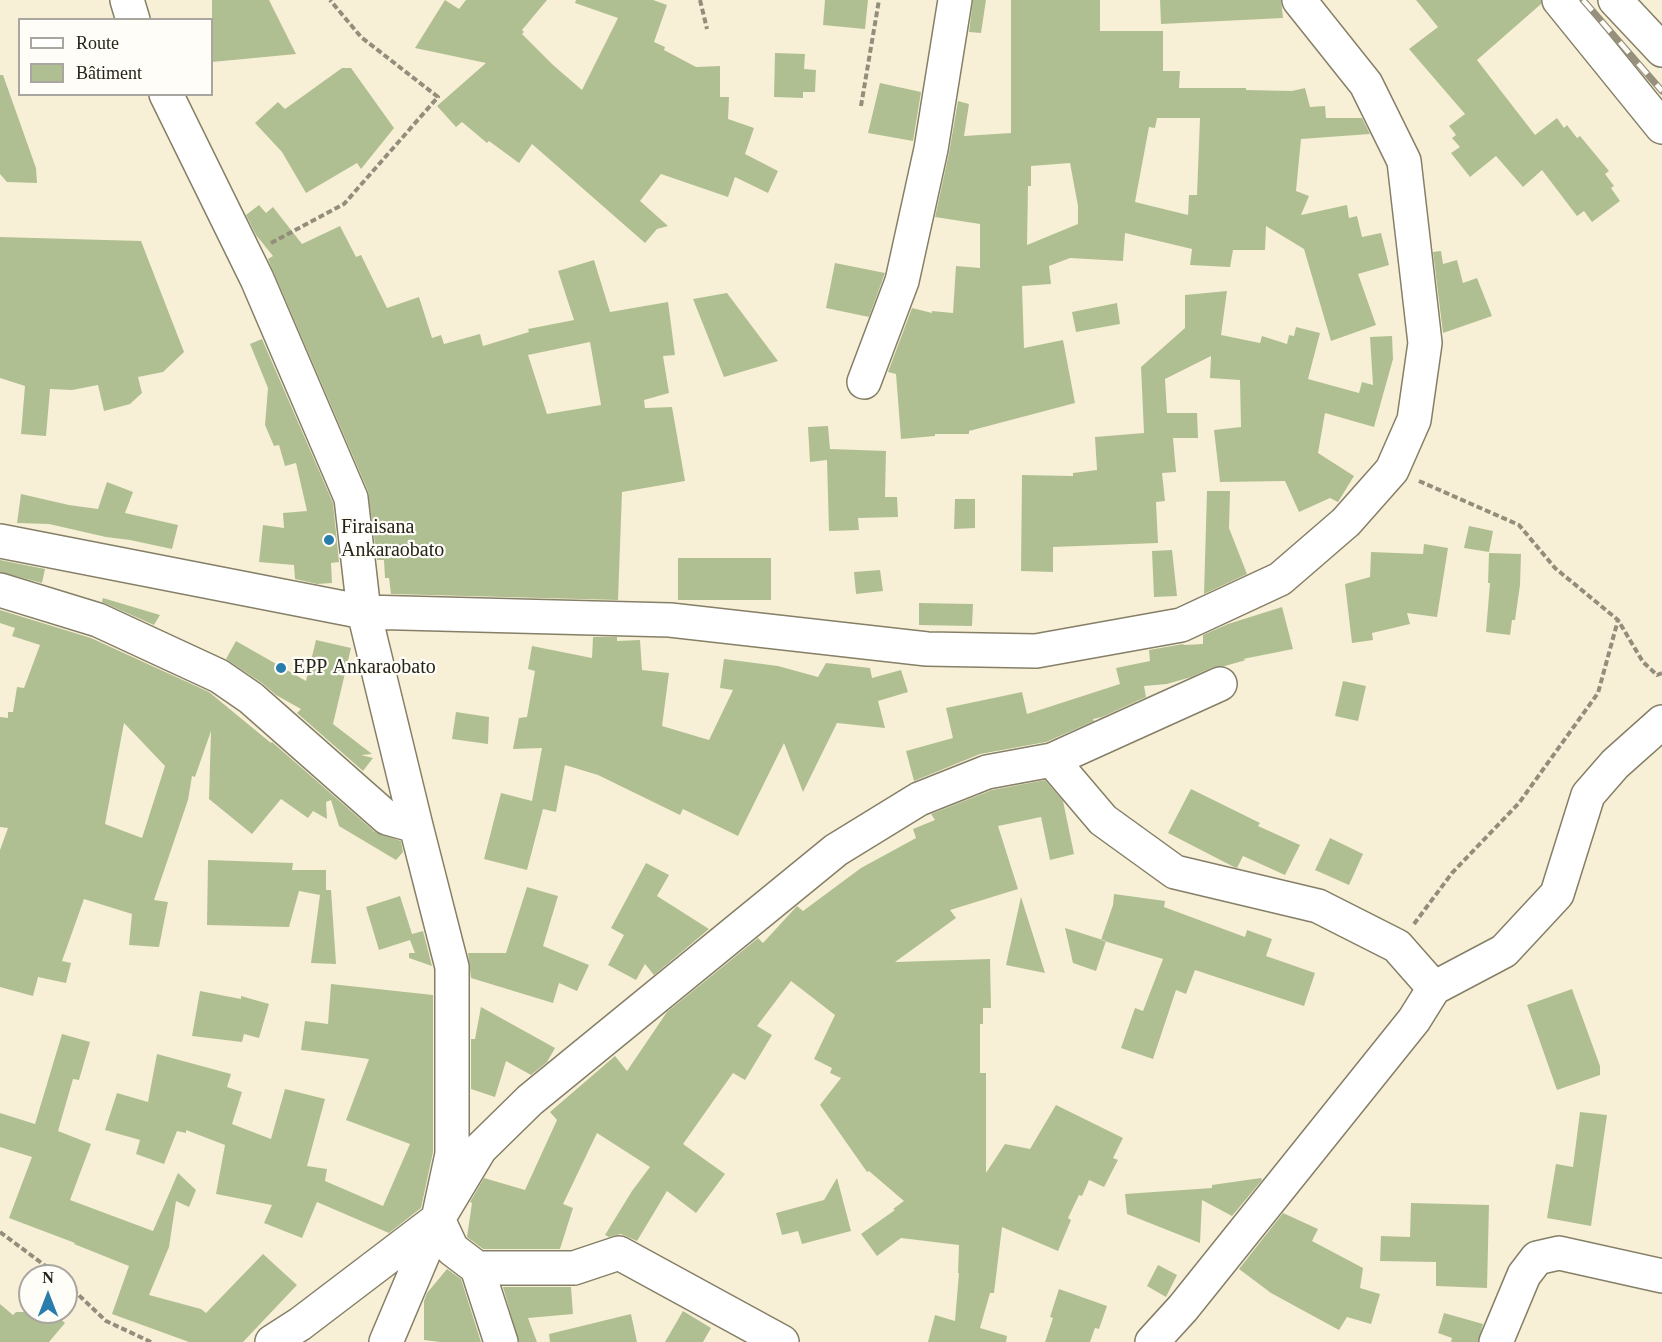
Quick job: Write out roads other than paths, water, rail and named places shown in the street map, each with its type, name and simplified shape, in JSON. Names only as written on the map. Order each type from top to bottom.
[{"type":"street","points":[[127,0],[132,18]]},
{"type":"street","points":[[864,382],[902,281],[931,149],[955,0]]},
{"type":"street","points":[[0,541],[364,612],[670,620],[927,649],[1036,651],[1181,625],[1280,579],[1346,522],[1392,470],[1414,420],[1425,343],[1404,161],[1366,84],[1299,0]]},
{"type":"street","points":[[1559,0],[1662,127]]},
{"type":"street","points":[[1615,0],[1662,50]]},
{"type":"street","points":[[167,96],[246,257],[351,498],[364,612],[452,967],[452,1154],[438,1218],[452,1249],[477,1268],[501,1342]]},
{"type":"street","points":[[0,590],[98,620],[219,676],[251,698],[387,818],[416,826]]},
{"type":"street","points":[[386,1342],[438,1218],[480,1149],[530,1100],[836,850],[919,799],[987,772],[1052,760],[1220,684]]},
{"type":"street","points":[[1152,1342],[1183,1308],[1406,1030],[1434,988],[1504,951],[1557,894],[1588,795],[1615,764],[1662,722]]},
{"type":"street","points":[[1052,760],[1102,820],[1175,872],[1318,906],[1397,946],[1434,988]]},
{"type":"street","points":[[272,1342],[300,1324],[438,1218]]},
{"type":"street","points":[[477,1268],[574,1269],[619,1253],[782,1342]]},
{"type":"street","points":[[1496,1342],[1524,1275],[1538,1258],[1559,1254],[1662,1276]]},
{"type":"railway","points":[[1583,0],[1662,91]]},
{"type":"place","name":"Firaisana Ankaraobato","points":[[329,540]]},
{"type":"place","name":"EPP Ankaraobato","points":[[281,668]]}]
